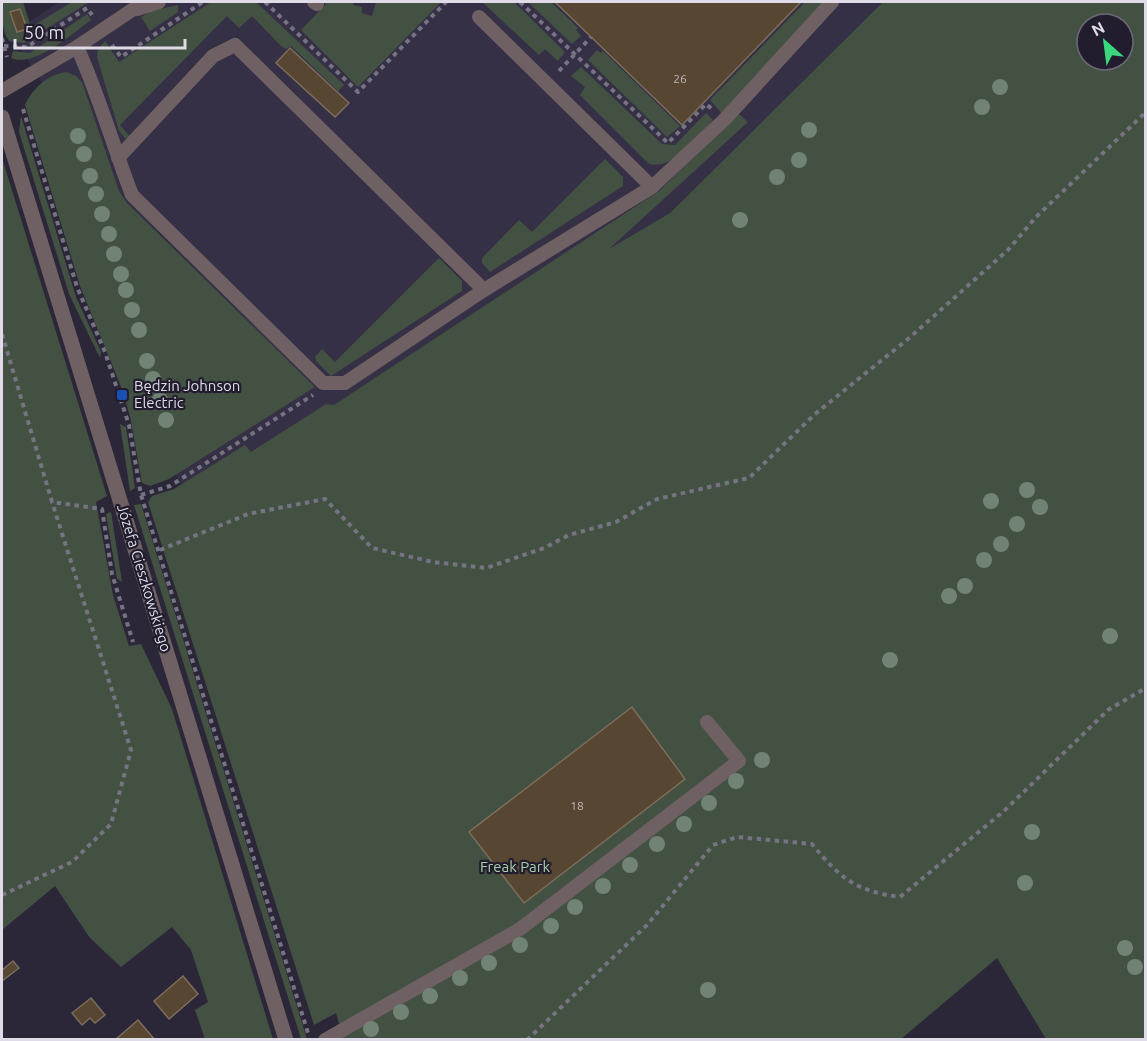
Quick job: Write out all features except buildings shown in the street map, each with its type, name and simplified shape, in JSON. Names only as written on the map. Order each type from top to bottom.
[{"type":"street","name":"Józefa Cieszkowskiego","points":[[2,117],[286,1040]]},
{"type":"lane","points":[[2,91],[77,47],[144,2]]},
{"type":"lane","points":[[133,11],[159,2]]},
{"type":"lane","points":[[77,47],[97,92],[132,195],[323,383],[345,383],[484,290],[652,187],[724,120],[832,2]]},
{"type":"lane","points":[[479,18],[652,187]]},
{"type":"lane","points":[[118,158],[213,56],[235,45],[484,290]]},
{"type":"lane","points":[[325,1040],[520,928],[739,761],[707,722]]},
{"type":"path","points":[[108,39],[121,57],[203,2]]},
{"type":"path","points":[[265,2],[358,92],[446,2]]},
{"type":"path","points":[[520,2],[668,143],[706,104],[724,120]]},
{"type":"path","points":[[4,46],[27,47],[87,8],[94,18]]},
{"type":"path","points":[[554,66],[560,71],[591,36]]},
{"type":"path","points":[[2,38],[7,57]]},
{"type":"path","points":[[22,110],[76,287],[105,352],[129,425],[141,495],[160,550],[310,1040]]},
{"type":"path","points":[[160,550],[248,513],[325,499],[372,548],[434,562],[486,568],[544,548],[569,535],[616,522],[657,499],[749,478],[815,414],[908,339],[1008,250],[1036,217],[1146,112]]},
{"type":"path","points":[[2,334],[52,502],[131,750],[111,824],[72,862],[2,895]]},
{"type":"path","points":[[141,495],[179,480],[319,391],[323,383]]},
{"type":"path","points":[[52,502],[102,509],[112,574],[133,642]]},
{"type":"path","points":[[527,1040],[646,925],[713,845],[737,837],[812,844],[835,873],[872,893],[900,897],[1004,811],[1108,710],[1146,688]]},
{"type":"shaded area","points":[[59,2],[883,2],[670,213],[195,509],[176,475],[62,114],[11,34]]},
{"type":"green space","points":[[2,2],[23,2],[31,27],[72,2],[89,2],[24,43],[9,41],[6,36],[2,22]]},
{"type":"green space","points":[[211,2],[256,2],[344,85],[338,91],[291,46],[286,49],[281,46],[252,16],[239,28],[227,16],[120,125],[131,138],[125,138],[119,131],[97,57],[98,49],[105,41],[119,62]]},
{"type":"green space","points":[[323,2],[354,2],[353,5],[362,7],[362,13],[372,16],[376,2],[441,2],[358,87],[301,30],[326,4]]},
{"type":"green space","points":[[482,2],[514,2],[565,52],[558,61],[545,49],[539,55]]},
{"type":"green space","points":[[528,2],[551,2],[578,28],[576,30],[581,36],[572,44]]},
{"type":"green space","points":[[805,2],[824,2],[721,113],[710,100]]},
{"type":"green space","name":"Freak Park","points":[[883,2],[1145,2],[1145,1039],[1046,1039],[997,958],[901,1039],[344,1040],[336,1013],[314,1025],[148,502],[152,496],[174,489],[245,445],[251,452],[326,404],[334,405],[659,191],[739,114],[748,122],[609,249],[670,213]]},
{"type":"green space","points":[[178,5],[178,12],[150,31],[141,17],[151,11]]},
{"type":"green space","points":[[87,14],[91,20],[42,54],[21,60],[11,58],[13,51],[30,53]]},
{"type":"green space","points":[[597,50],[601,53],[603,51],[680,126],[667,137],[588,60]]},
{"type":"green space","points":[[581,67],[662,144],[675,145],[706,113],[713,120],[676,157],[667,162],[649,164],[580,95],[585,87],[571,76]]},
{"type":"green space","points":[[66,72],[76,76],[82,82],[119,191],[127,203],[315,387],[169,479],[150,486],[142,483],[130,416],[120,384],[80,286],[25,105],[41,83]]},
{"type":"green space","points":[[21,116],[76,297],[101,352],[100,358],[69,294],[19,132]]},
{"type":"green space","points":[[2,158],[107,496],[96,502],[113,595],[129,646],[141,644],[172,709],[273,1039],[205,1039],[195,1010],[208,1002],[191,950],[172,927],[121,967],[90,938],[55,886],[2,930]]},
{"type":"green space","points":[[605,159],[623,177],[623,186],[490,272],[482,263],[482,258],[519,220],[532,232]]},
{"type":"green space","points":[[439,258],[462,281],[462,291],[331,376],[316,361],[315,357],[322,349],[335,362]]},
{"type":"green space","points":[[120,424],[126,427],[135,488],[130,491]]},
{"type":"green space","points":[[141,504],[307,1039],[301,1039],[134,505]]},
{"type":"green space","points":[[111,512],[122,582],[117,579],[106,514]]},
{"type":"place","name":"Będzin Johnson Electric","points":[[122,395]]}]
